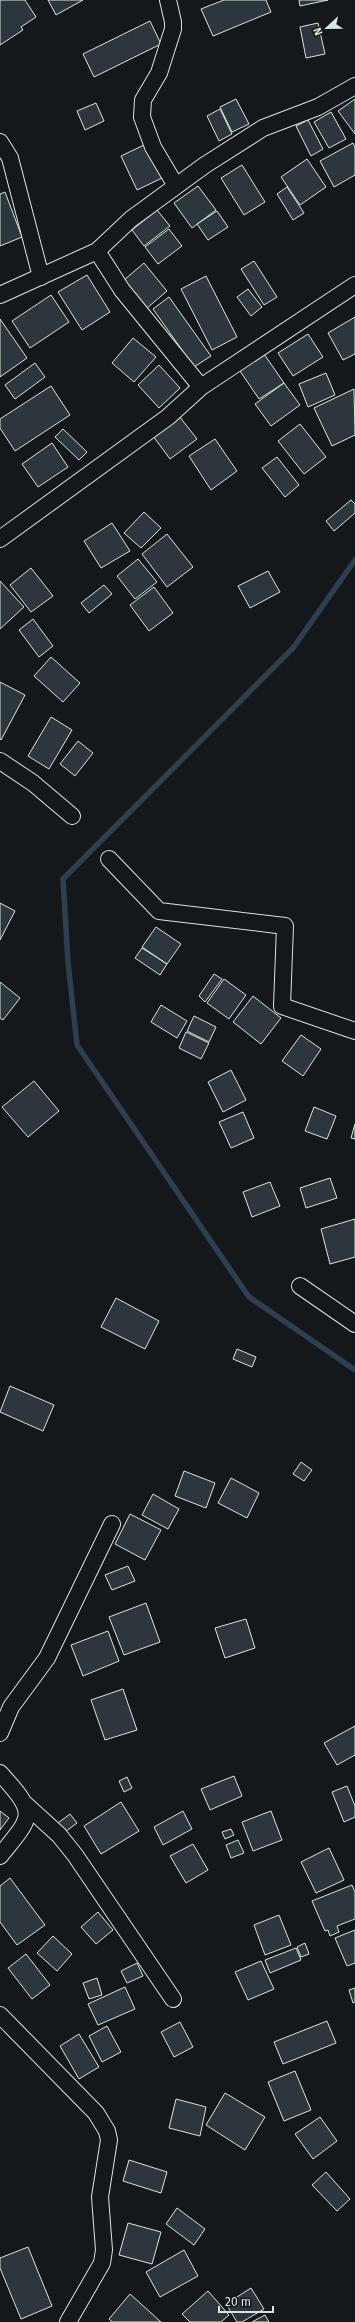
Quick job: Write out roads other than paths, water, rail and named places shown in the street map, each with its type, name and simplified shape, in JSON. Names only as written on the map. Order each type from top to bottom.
[{"type":"street","points":[[168,0],[173,28],[159,72],[143,100],[142,117],[153,147],[176,186]]},
{"type":"street","points":[[0,295],[97,251],[131,219],[176,186],[262,128],[318,107],[355,86]]},
{"type":"street","points":[[0,142],[10,158],[41,276]]},
{"type":"street","points":[[97,251],[122,290],[201,387]]},
{"type":"street","points":[[0,539],[168,417],[201,387],[355,285]]},
{"type":"street","points":[[0,761],[33,784],[72,816]]},
{"type":"street","points":[[109,859],[159,911],[284,926],[282,1006],[355,1032]]},
{"type":"street","points":[[300,1286],[355,1324]]},
{"type":"street","points":[[0,1733],[11,1707],[47,1658],[112,1524]]},
{"type":"street","points":[[0,1773],[18,1792],[25,1804],[59,1835],[75,1855],[172,1999]]},
{"type":"street","points":[[0,1856],[26,1823],[27,1814],[25,1804]]},
{"type":"street","points":[[0,2015],[96,2113],[107,2130],[109,2140],[100,2197],[104,2250],[102,2263],[68,2322]]},
{"type":"waterway","points":[[355,560],[293,648],[63,879],[68,962],[77,1045],[249,1297],[355,1370]]}]
